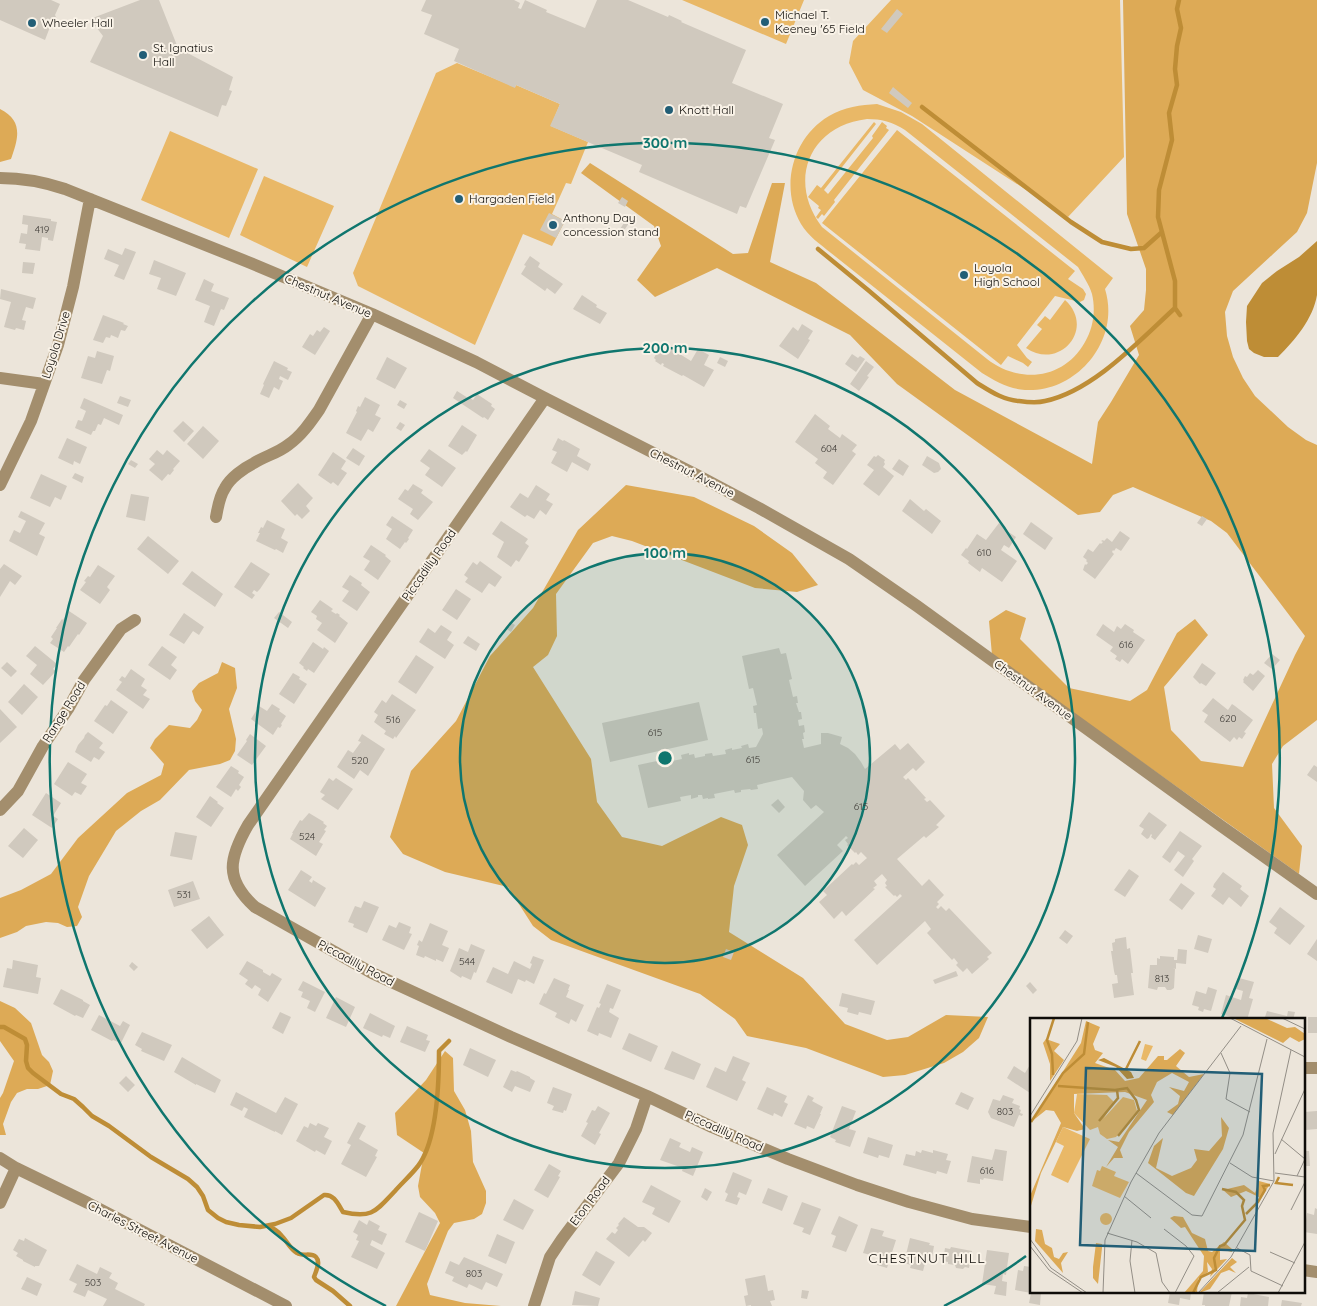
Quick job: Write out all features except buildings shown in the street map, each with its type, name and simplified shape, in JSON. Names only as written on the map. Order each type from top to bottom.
[{"type":"street","name":"Chestnut Avenue","points":[[0,178],[17,178],[43,182],[90,198],[372,314],[476,362],[754,505],[848,559],[917,606],[1213,821],[1317,894]]},
{"type":"street","name":"Loyola Drive","points":[[0,485],[31,421],[58,345],[69,304],[90,198]]},
{"type":"street","points":[[216,517],[225,486],[253,463],[289,445],[309,424],[319,410],[372,314]]},
{"type":"street","points":[[0,378],[44,384]]},
{"type":"street","name":"Piccadilly Road","points":[[545,398],[248,825],[234,852],[233,872],[239,890],[245,899],[255,907],[372,973],[712,1127],[857,1185],[910,1202],[972,1219],[1030,1224]]},
{"type":"street","name":"Range Road","points":[[0,810],[18,791],[43,746],[68,709],[84,680],[121,629],[135,620]]},
{"type":"street","points":[[1304,1068],[1317,1068]]},
{"type":"street","name":"Eton Road","points":[[534,1306],[550,1257],[619,1163],[636,1129],[647,1096]]},
{"type":"street","name":"Charles Street Avenue","points":[[0,1158],[16,1168],[88,1203],[286,1306]]},
{"type":"street","points":[[0,1203],[16,1168]]},
{"type":"street","points":[[1304,1270],[1317,1272]]},
{"type":"shaded area","name":"Michael T. Keeney '65 Field","points":[[682,0],[804,0],[786,44]]},
{"type":"shaded area","points":[[891,0],[1120,0],[1124,157],[1068,217],[912,116],[863,90],[849,63],[853,41]]},
{"type":"shaded area","points":[[1123,0],[1317,0],[1317,163],[1307,213],[1297,232],[1233,291],[1225,312],[1227,336],[1233,357],[1243,378],[1255,396],[1288,427],[1306,440],[1317,445],[1317,720],[1283,746],[1272,764],[1274,808],[1302,846],[1299,874],[992,655],[989,621],[1006,610],[1026,618],[1020,639],[1069,688],[1130,701],[1147,690],[1177,633],[1195,619],[1208,635],[1164,687],[1171,730],[1201,761],[1243,767],[1305,636],[1227,533],[1211,521],[1133,487],[1113,495],[1100,512],[1078,515],[897,384],[850,335],[717,268],[655,297],[637,280],[661,246],[654,226],[581,173],[590,163],[733,254],[748,253],[772,183],[785,183],[770,262],[816,283],[955,390],[1092,464],[1098,422],[1139,355],[1130,326],[1144,310],[1146,290],[1146,269],[1127,214]]},
{"type":"shaded area","name":"Hargaden Field","points":[[457,63],[560,104],[551,126],[588,142],[571,184],[566,183],[552,214],[565,221],[552,246],[523,234],[475,345],[358,286],[353,273],[436,73]]},
{"type":"shaded area","points":[[877,104],[901,112],[922,124],[1113,278],[1105,289],[1108,308],[1107,327],[1100,344],[1090,360],[1077,373],[1062,383],[1044,389],[1025,390],[997,382],[982,373],[819,243],[801,224],[794,210],[791,179],[793,164],[806,137],[817,125],[835,113],[859,106]],"holes":[[[867,119],[882,120],[905,130],[1078,267],[1088,283],[1094,307],[1090,331],[1076,355],[1053,371],[1040,374],[1027,375],[1000,367],[987,359],[822,227],[812,209],[806,192],[806,174],[810,158],[818,144],[831,132],[847,124]]]},
{"type":"shaded area","points":[[0,109],[13,119],[16,125],[17,138],[11,159],[0,162]]},
{"type":"shaded area","points":[[874,122],[876,124],[824,190],[828,194],[873,138],[872,136],[882,122],[889,130],[834,200],[835,202],[824,216],[822,214],[818,219],[816,217],[821,210],[808,197],[817,185],[821,188]]},
{"type":"shaded area","points":[[897,130],[1075,271],[1068,279],[1083,289],[1086,294],[1084,300],[1080,302],[1055,296],[1017,345],[1032,362],[1028,367],[1008,356],[1001,365],[822,223]]},
{"type":"shaded area","points":[[170,131],[258,169],[229,238],[141,200]]},
{"type":"shaded area","points":[[264,176],[334,206],[307,267],[240,235]]},
{"type":"shaded area","points":[[1317,241],[1317,295],[1307,321],[1291,344],[1278,357],[1264,357],[1254,353],[1249,349],[1247,341],[1247,306],[1262,283],[1299,257]]},
{"type":"shaded area","points":[[1065,300],[1074,311],[1077,323],[1075,334],[1070,343],[1061,350],[1051,354],[1039,354],[1026,348],[1042,329],[1037,325],[1045,316],[1050,320]]},
{"type":"shaded area","points":[[626,485],[694,497],[754,526],[792,553],[818,585],[797,592],[755,588],[632,541],[612,536],[593,543],[556,594],[557,636],[548,655],[533,667],[591,759],[597,802],[622,837],[662,846],[721,817],[742,825],[748,845],[734,886],[729,932],[803,978],[845,1024],[887,1040],[908,1037],[946,1015],[988,1017],[979,1038],[963,1052],[944,1063],[905,1075],[883,1077],[806,1048],[747,1036],[735,1019],[700,994],[551,940],[533,926],[508,887],[445,872],[403,854],[390,837],[411,771],[456,721],[490,656],[533,608],[578,530]]},
{"type":"shaded area","points":[[222,662],[235,668],[237,688],[229,709],[236,739],[235,751],[230,760],[220,764],[189,770],[160,800],[141,811],[116,831],[89,876],[78,907],[82,917],[77,926],[67,927],[58,923],[46,922],[26,926],[17,932],[0,938],[0,898],[21,890],[51,874],[78,838],[127,793],[161,775],[164,764],[150,748],[155,739],[169,725],[190,728],[197,720],[202,710],[195,701],[192,691],[199,683],[218,673]]},
{"type":"shaded area","points":[[0,1001],[15,1008],[31,1023],[42,1055],[49,1062],[53,1071],[50,1085],[38,1089],[27,1089],[17,1093],[11,1102],[3,1124],[6,1135],[0,1135],[0,1098],[14,1061],[0,1041]]},
{"type":"shaded area","points":[[445,1051],[453,1058],[454,1091],[465,1110],[471,1131],[473,1162],[486,1191],[486,1203],[482,1214],[474,1219],[454,1223],[448,1231],[427,1284],[430,1295],[465,1303],[501,1306],[396,1306],[440,1223],[435,1213],[420,1197],[418,1186],[424,1153],[397,1135],[395,1113],[426,1080]]},
{"type":"waterway","points":[[1179,0],[1177,9],[1181,28],[1175,69],[1177,85],[1169,113],[1172,140],[1159,190],[1158,217],[1175,281],[1175,308],[1180,315]]},
{"type":"waterway","points":[[922,107],[1071,222],[1102,242],[1131,249],[1144,248],[1162,232]]},
{"type":"waterway","points":[[818,249],[977,383],[997,395],[1013,400],[1042,402],[1081,387],[1115,363],[1175,308]]},
{"type":"waterway","points":[[0,1027],[4,1027],[25,1039],[27,1045],[26,1061],[28,1068],[33,1073],[61,1094],[74,1099],[92,1116],[151,1157],[188,1179],[203,1196],[208,1210],[218,1218],[239,1225],[260,1227],[291,1218],[324,1195],[333,1198],[343,1212],[353,1214],[367,1214],[383,1204],[418,1166],[424,1155],[436,1110],[439,1051],[449,1041]]},
{"type":"waterway","points":[[268,1226],[278,1232],[297,1253],[316,1257],[318,1264],[314,1277],[316,1280],[333,1291],[350,1306]]},
{"type":"place","name":"Michael T. Keeney '65 Field","points":[[765,22]]},
{"type":"place","name":"Wheeler Hall","points":[[32,23]]},
{"type":"place","name":"St. Ignatius Hall","points":[[143,55]]},
{"type":"place","name":"Knott Hall","points":[[669,110]]},
{"type":"place","name":"Hargaden Field","points":[[459,199]]},
{"type":"place","name":"Anthony Day concession stand","points":[[553,225]]},
{"type":"place","name":"Loyola High School","points":[[964,275]]},
{"type":"district","name":"CHESTNUT HILL","points":[[927,1258]]}]
